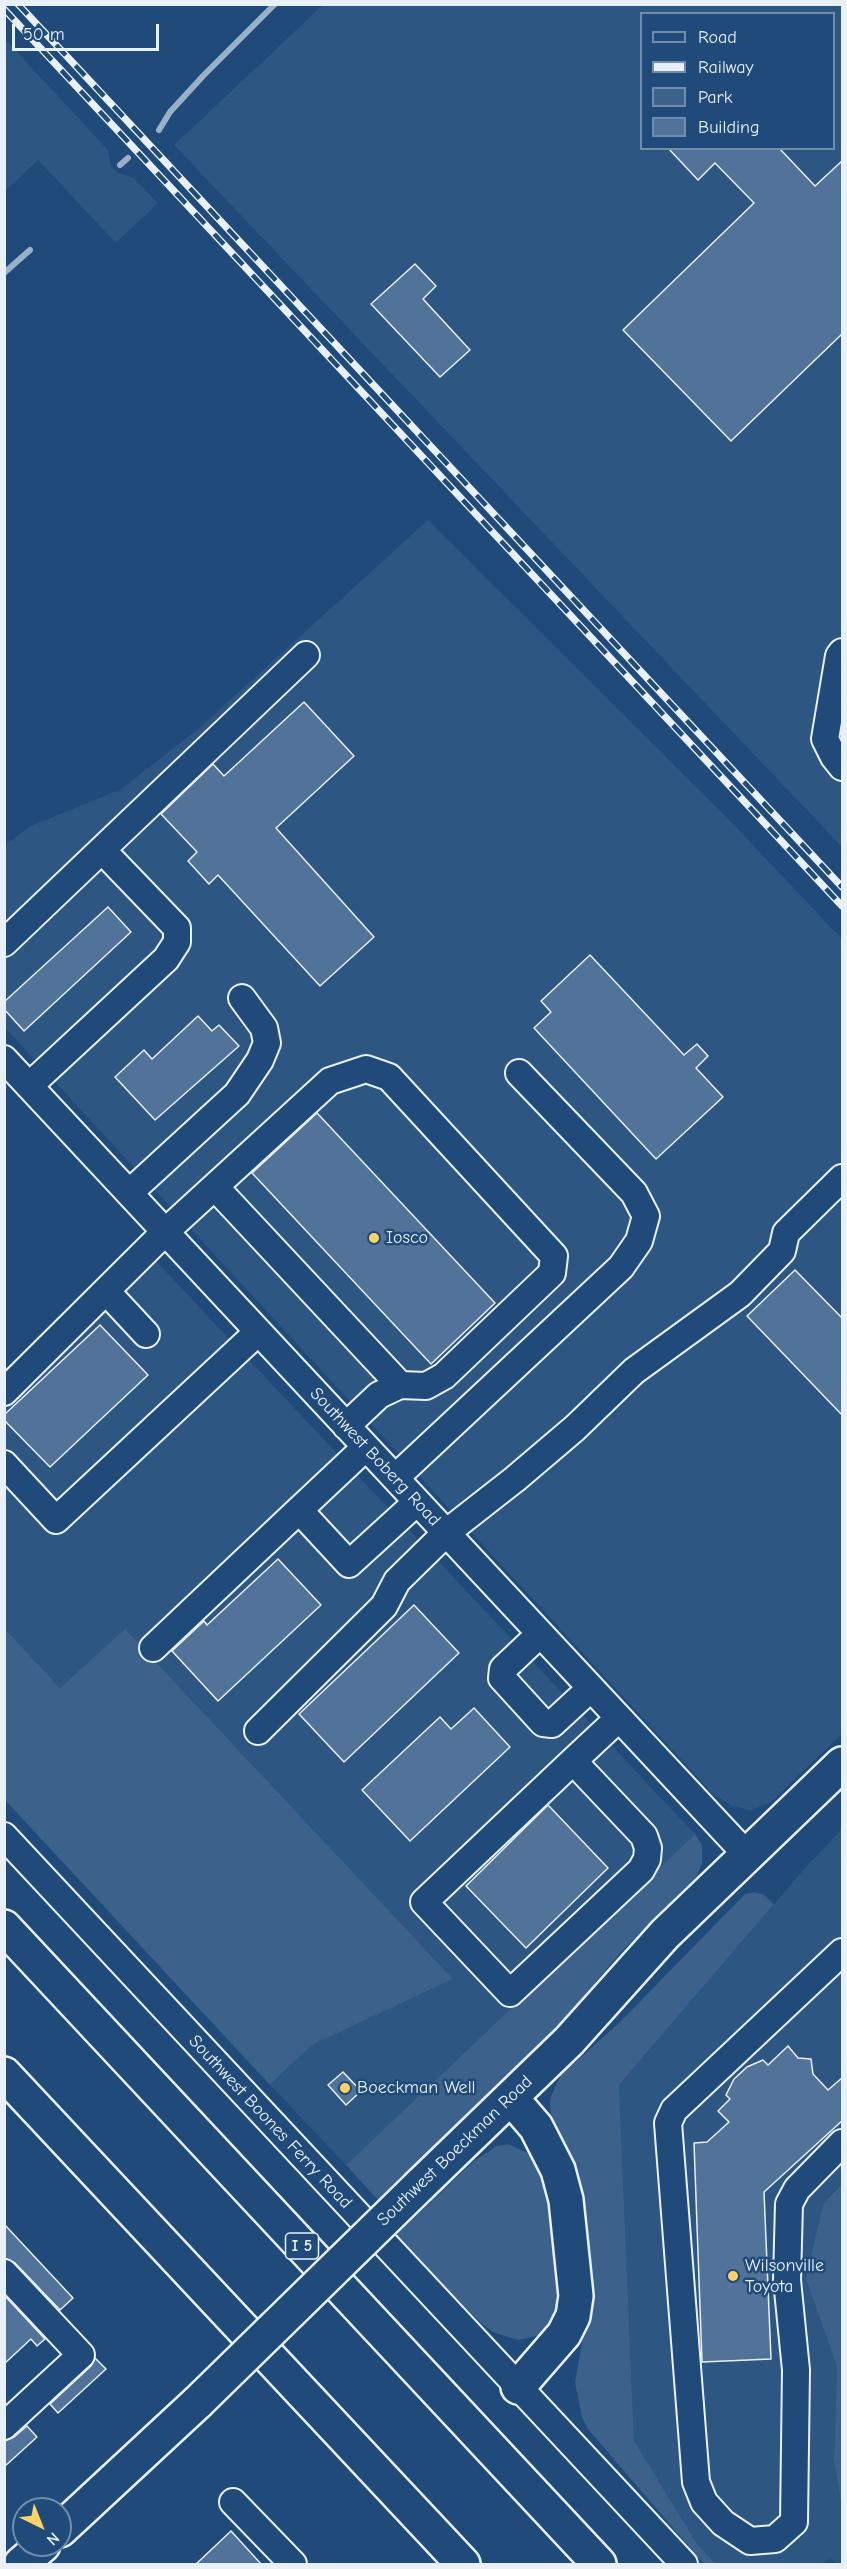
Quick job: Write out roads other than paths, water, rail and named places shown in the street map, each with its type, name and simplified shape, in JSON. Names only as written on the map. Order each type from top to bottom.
[{"type":"main road","name":"Southwest Boeckman Road","points":[[72,2519],[198,2402],[511,2098],[569,2041],[665,1934],[843,1764]]},
{"type":"main road","name":"I 5","points":[[4,1927],[599,2565]]},
{"type":"main road","points":[[4,2074],[463,2565]]},
{"type":"main road","points":[[511,2098],[536,2127],[558,2170],[566,2200],[576,2296],[573,2316],[564,2334],[518,2387]]},
{"type":"street","points":[[843,652],[839,656],[825,739],[834,757],[843,767]]},
{"type":"street","points":[[4,942],[306,655]]},
{"type":"street","points":[[29,1086],[166,959],[177,942],[177,928],[102,850]]},
{"type":"street","points":[[129,1193],[237,1094],[260,1060],[267,1043],[264,1028],[242,998]]},
{"type":"street","name":"Southwest Boberg Road","points":[[4,1059],[747,1855]]},
{"type":"street","points":[[4,1392],[165,1232],[330,1081],[366,1069],[389,1077],[554,1256],[552,1273],[444,1376],[426,1386],[400,1384],[379,1395],[346,1426]]},
{"type":"street","points":[[395,1478],[621,1267],[639,1242],[646,1216],[634,1193],[519,1073]]},
{"type":"street","points":[[258,1731],[384,1606],[397,1581],[446,1533],[532,1465],[634,1371],[740,1294],[782,1251],[786,1233],[843,1178]]},
{"type":"street","points":[[215,1187],[400,1384]]},
{"type":"street","points":[[106,1291],[146,1334]]},
{"type":"street","points":[[4,1464],[56,1520],[258,1332]]},
{"type":"street","points":[[153,1648],[366,1448]]},
{"type":"street","points":[[299,1510],[349,1564],[417,1502]]},
{"type":"street","points":[[540,1634],[502,1670],[502,1678],[543,1723],[552,1724],[591,1688]]},
{"type":"street","points":[[573,1761],[644,1836],[648,1848],[647,1859],[641,1870],[510,1993],[424,1902],[573,1761],[619,1718]]},
{"type":"street","name":"Southwest Boones Ferry Road","points":[[4,1836],[684,2565]]},
{"type":"street","points":[[843,1952],[674,2110],[668,2123],[696,2482],[704,2502],[723,2523],[750,2541],[775,2539],[794,2522],[796,2370],[787,2280],[789,2204],[797,2189],[843,2143]]},
{"type":"street","points":[[4,2273],[81,2355],[4,2426]]},
{"type":"street","points":[[233,2502],[293,2565]]},
{"type":"waterway","points":[[159,130],[170,112],[203,76],[275,4]]},
{"type":"waterway","points":[[120,165],[128,158]]},
{"type":"waterway","points":[[4,273],[30,250]]},
{"type":"railway","points":[[18,4],[842,887]]},
{"type":"railway","points":[[4,9],[842,906]]},
{"type":"place","name":"Iosco","points":[[374,1238]]},
{"type":"place","name":"Boeckman Well","points":[[345,2088]]},
{"type":"place","name":"Wilsonville Toyota","points":[[733,2276]]}]
